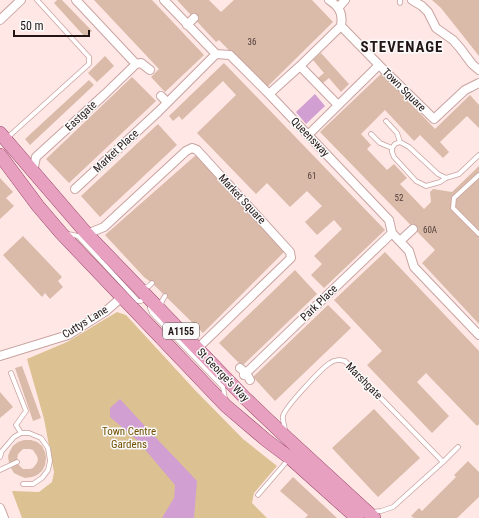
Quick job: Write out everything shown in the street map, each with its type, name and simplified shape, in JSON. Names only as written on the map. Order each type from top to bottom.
[{"type":"main road","name":"St George's Way","points":[[3,137],[87,234],[156,308],[198,348],[245,398],[367,516]]},
{"type":"main road","name":"St George's Way","points":[[0,155],[38,206],[61,233],[226,406],[266,440],[367,516]]},
{"type":"street","points":[[0,20],[21,0]]},
{"type":"street","points":[[76,0],[136,64],[141,63],[150,70]]},
{"type":"street","name":"Queensway","points":[[164,0],[216,54],[230,55],[389,220],[392,233],[409,251],[414,267],[479,335]]},
{"type":"street","points":[[269,94],[341,26],[342,18],[338,8],[329,0]]},
{"type":"street","points":[[338,8],[345,0]]},
{"type":"street","points":[[412,0],[428,12],[436,28],[453,40],[472,64],[479,70]]},
{"type":"street","points":[[187,25],[194,18]]},
{"type":"street","name":"Town Square","points":[[341,26],[434,119],[465,90],[479,83]]},
{"type":"street","name":"Market Place","points":[[75,189],[158,112],[164,99],[216,54]]},
{"type":"street","name":"Eastgate","points":[[33,172],[36,157],[136,64]]},
{"type":"street","name":"Town Square","points":[[308,135],[378,64]]},
{"type":"street","points":[[300,66],[338,105]]},
{"type":"street","points":[[158,112],[165,118]]},
{"type":"street","name":"Market Square","points":[[87,234],[104,227],[186,151],[192,148],[197,150],[290,252],[291,258],[198,348]]},
{"type":"street","points":[[400,241],[413,229]]},
{"type":"street","name":"Park Place","points":[[245,374],[392,233]]},
{"type":"street","name":"Cuttys Lane","points":[[0,356],[68,335],[106,311],[122,296]]},
{"type":"street","points":[[0,508],[4,518]]},
{"type":"lane","points":[[3,137],[22,125],[89,64],[89,57],[36,0]]},
{"type":"lane","points":[[386,121],[397,133],[400,142],[409,147],[438,174],[446,178]]},
{"type":"lane","points":[[372,134],[380,143],[392,148]]},
{"type":"lane","points":[[400,142],[395,144],[392,148],[394,157],[416,181],[426,186],[459,174],[479,155]]},
{"type":"lane","points":[[479,175],[454,198],[453,208],[479,234]]},
{"type":"lane","points":[[61,233],[78,236],[138,301],[144,299]]},
{"type":"lane","points":[[137,286],[144,288],[152,283]]},
{"type":"lane","points":[[165,296],[161,305],[156,308],[150,308],[152,312],[222,387],[226,406]]},
{"type":"lane","name":"Marshgate","points":[[287,438],[283,415],[308,384],[331,362],[339,359],[345,361],[443,462]]},
{"type":"lane","points":[[11,373],[26,411],[16,425],[21,433]]},
{"type":"lane","points":[[0,457],[2,451],[14,437],[21,433],[29,433],[41,438],[48,448],[50,461],[48,470],[42,478],[33,484],[23,484]]},
{"type":"lane","points":[[367,516],[393,507],[458,447]]},
{"type":"lane","points":[[258,495],[290,458]]},
{"type":"lane","points":[[0,470],[17,462]]},
{"type":"green space","name":"Town Centre Gardens","points":[[117,312],[126,315],[194,389],[243,439],[277,466],[254,493],[252,503],[267,518],[22,518],[12,491],[39,492],[52,482],[54,472],[44,419],[27,359],[67,342]]},
{"type":"shaded area","points":[[315,94],[325,106],[306,124],[296,112]]},
{"type":"shaded area","points":[[120,399],[197,481],[194,518],[162,518],[174,498],[175,485],[137,440],[110,417],[110,408]]},
{"type":"building","points":[[57,0],[62,0],[92,31],[85,37],[54,3]]},
{"type":"building","points":[[94,0],[152,0],[204,55],[165,92],[151,77],[159,69]]},
{"type":"building","points":[[177,0],[209,0],[221,12],[234,0],[312,0],[333,22],[266,88],[219,40],[216,42]]},
{"type":"building","points":[[432,0],[479,0],[479,56],[441,8]]},
{"type":"building","points":[[321,53],[349,84],[341,92],[329,78],[323,83],[318,78],[324,73],[313,60]]},
{"type":"building","points":[[105,56],[114,66],[97,82],[88,73]]},
{"type":"building","points":[[224,63],[385,230],[324,288],[311,275],[322,264],[314,256],[342,229],[334,220],[317,235],[305,222],[322,206],[307,191],[290,207],[267,183],[256,194],[197,133],[236,95],[223,81],[182,120],[179,116],[173,121],[169,116]]},
{"type":"building","points":[[382,73],[435,129],[470,95],[479,105],[479,128],[467,116],[440,142],[449,152],[443,158],[420,135],[414,141],[385,110],[361,134],[371,145],[367,149],[387,170],[394,164],[407,178],[400,184],[424,209],[431,202],[430,192],[433,189],[452,192],[479,166],[479,324],[422,263],[435,250],[320,132]]},
{"type":"building","points":[[132,77],[156,101],[69,183],[46,159]]},
{"type":"building","points":[[89,80],[94,85],[30,145],[25,139]]},
{"type":"building","points":[[158,124],[177,145],[100,217],[81,196]]},
{"type":"building","points":[[196,155],[285,251],[203,333],[144,277],[105,235]]},
{"type":"building","points":[[0,178],[13,192],[6,198],[14,206],[0,219]]},
{"type":"building","points":[[23,236],[62,277],[58,281],[63,287],[50,299],[45,293],[42,297],[3,255]]},
{"type":"building","points":[[385,252],[479,351],[479,424],[477,426],[426,373],[417,382],[449,416],[432,433],[367,365],[382,351],[334,300]]},
{"type":"building","points":[[295,270],[317,294],[242,366],[219,343]]},
{"type":"building","points":[[328,305],[351,328],[275,401],[253,377]]},
{"type":"building","points":[[22,366],[41,418],[33,421],[15,368]]},
{"type":"building","points":[[0,392],[13,407],[0,418]]},
{"type":"building","points":[[374,409],[420,458],[378,497],[332,448]]},
{"type":"building","points":[[24,440],[37,442],[42,446],[46,458],[42,471],[37,475],[25,478],[14,473],[11,468],[18,464],[23,469],[33,468],[38,459],[33,450],[23,449],[18,454],[17,461],[9,463],[8,456],[13,446]]},
{"type":"building","points":[[468,461],[479,472],[479,497],[457,518],[414,518],[411,516],[419,508],[422,511],[456,477],[454,475]]},
{"type":"building","points":[[293,477],[337,518],[305,518],[308,515],[280,491]]},
{"type":"district","name":"STEVENAGE","points":[[402,47]]}]
